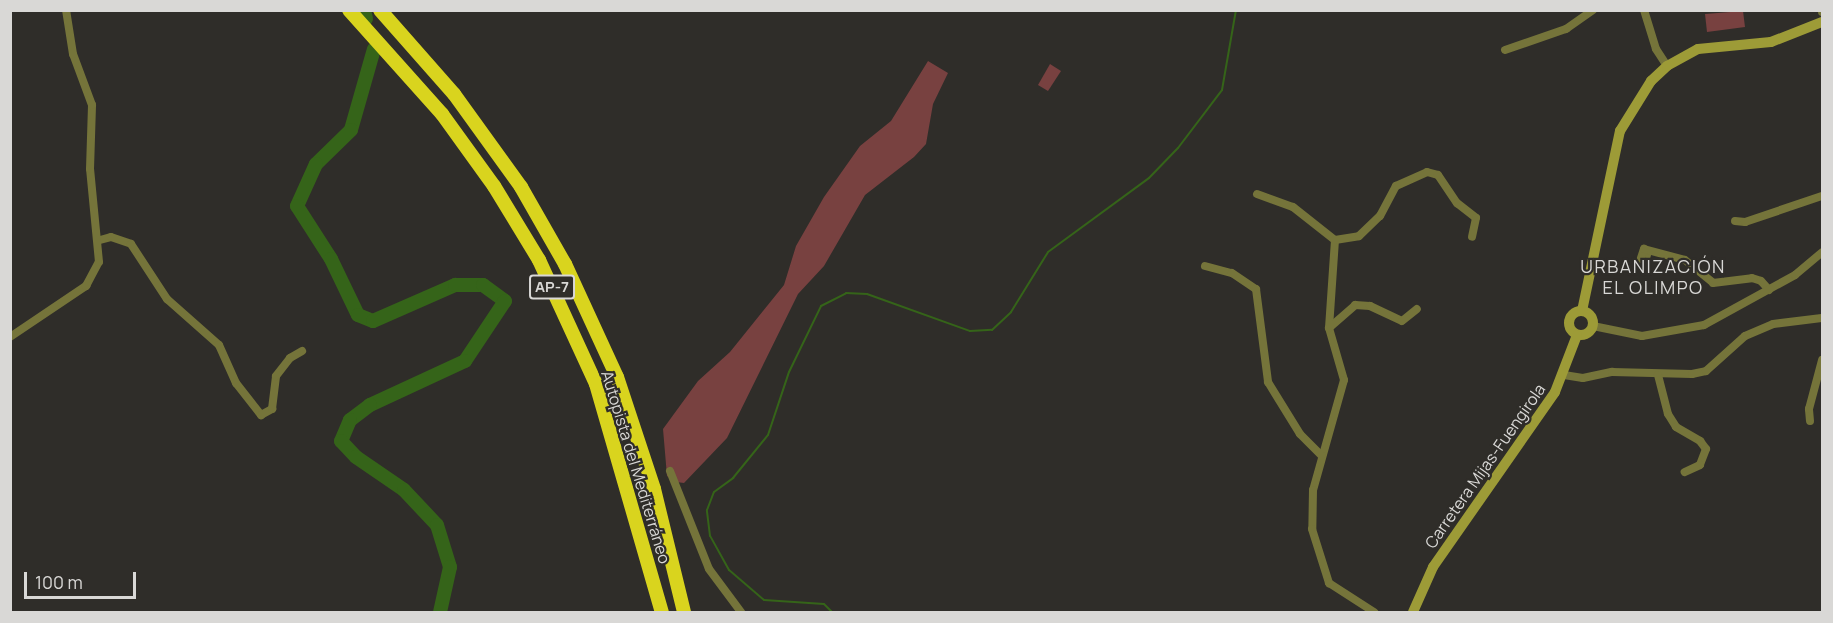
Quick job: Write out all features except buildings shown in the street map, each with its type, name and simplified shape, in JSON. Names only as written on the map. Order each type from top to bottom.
[{"type":"highway","name":"Autopista del Mediterráneo","points":[[348,10],[441,114],[494,186],[539,260],[596,384],[662,612]]},
{"type":"highway","name":"Autopista del Mediterráneo","points":[[380,10],[454,94],[520,187],[565,264],[616,377],[654,489],[684,612]]},
{"type":"main road","points":[[1582,311],[1620,131],[1640,96],[1667,66],[1698,49],[1771,42],[1822,22]]},
{"type":"main road","points":[[1582,311],[1592,318],[1593,326],[1589,333],[1577,335],[1568,323],[1574,313],[1582,311]]},
{"type":"main road","name":"Carretera Mijas-Fuengirola","points":[[1413,612],[1433,567],[1542,412],[1564,375],[1577,335]]},
{"type":"street","points":[[10,337],[86,286],[99,262],[100,240],[90,169],[92,105],[73,54],[66,10]]},
{"type":"street","points":[[1505,50],[1566,29],[1593,10]]},
{"type":"street","points":[[1644,10],[1656,48],[1667,66]]},
{"type":"street","points":[[1257,194],[1300,211],[1335,240],[1352,240],[1365,232],[1380,216],[1396,186],[1427,172],[1438,175],[1458,203],[1476,218],[1472,237]]},
{"type":"street","points":[[1735,221],[1755,219],[1822,196]]},
{"type":"street","points":[[100,240],[111,237],[130,244],[167,298],[219,345],[236,383],[261,415],[272,409],[276,376],[290,358],[302,351]]},
{"type":"street","points":[[1335,240],[1329,328],[1344,380],[1321,455],[1311,506],[1313,539],[1324,576],[1337,590],[1374,612]]},
{"type":"street","points":[[1648,251],[1685,260],[1713,283],[1752,278],[1761,280],[1769,290]]},
{"type":"street","points":[[1593,326],[1642,336],[1676,333],[1704,325],[1769,290],[1822,252]]},
{"type":"street","points":[[1205,266],[1232,273],[1256,289],[1268,382],[1300,434],[1321,455]]},
{"type":"street","points":[[1329,328],[1355,305],[1370,306],[1402,321],[1417,309]]},
{"type":"street","points":[[1564,375],[1583,378],[1612,372],[1658,375],[1706,371],[1745,336],[1773,324],[1822,318]]},
{"type":"street","points":[[1810,421],[1809,409],[1822,360]]},
{"type":"street","points":[[1658,375],[1668,414],[1676,427],[1700,441],[1706,449],[1700,465],[1685,472]]},
{"type":"street","points":[[670,471],[709,568],[741,612]]},
{"type":"shaded area","points":[[1743,11],[1745,27],[1707,32],[1705,14]]},
{"type":"shaded area","points":[[928,61],[948,73],[933,104],[926,144],[914,157],[865,195],[824,266],[798,294],[727,438],[684,483],[676,482],[667,476],[663,429],[698,381],[730,352],[784,285],[796,246],[824,197],[860,146],[891,121]]},
{"type":"shaded area","points":[[1050,64],[1061,71],[1048,91],[1038,85]]},
{"type":"waterway","points":[[364,10],[366,19]]},
{"type":"waterway","points":[[832,612],[824,604],[764,600],[729,570],[710,536],[707,510],[714,492],[733,478],[768,435],[789,372],[821,306],[846,293],[867,294],[970,331],[992,330],[1011,312],[1048,252],[1149,178],[1178,148],[1222,90],[1236,10]]},
{"type":"waterway","points":[[374,49],[351,130],[316,164],[297,206],[331,259],[358,315],[373,321],[455,285],[483,285],[505,301],[465,361],[370,405],[350,420],[341,441],[356,457],[404,490],[437,525],[450,567],[440,612]]},
{"type":"district","name":"URBANIZACIÓN EL OLIMPO","points":[[1653,277]]}]
